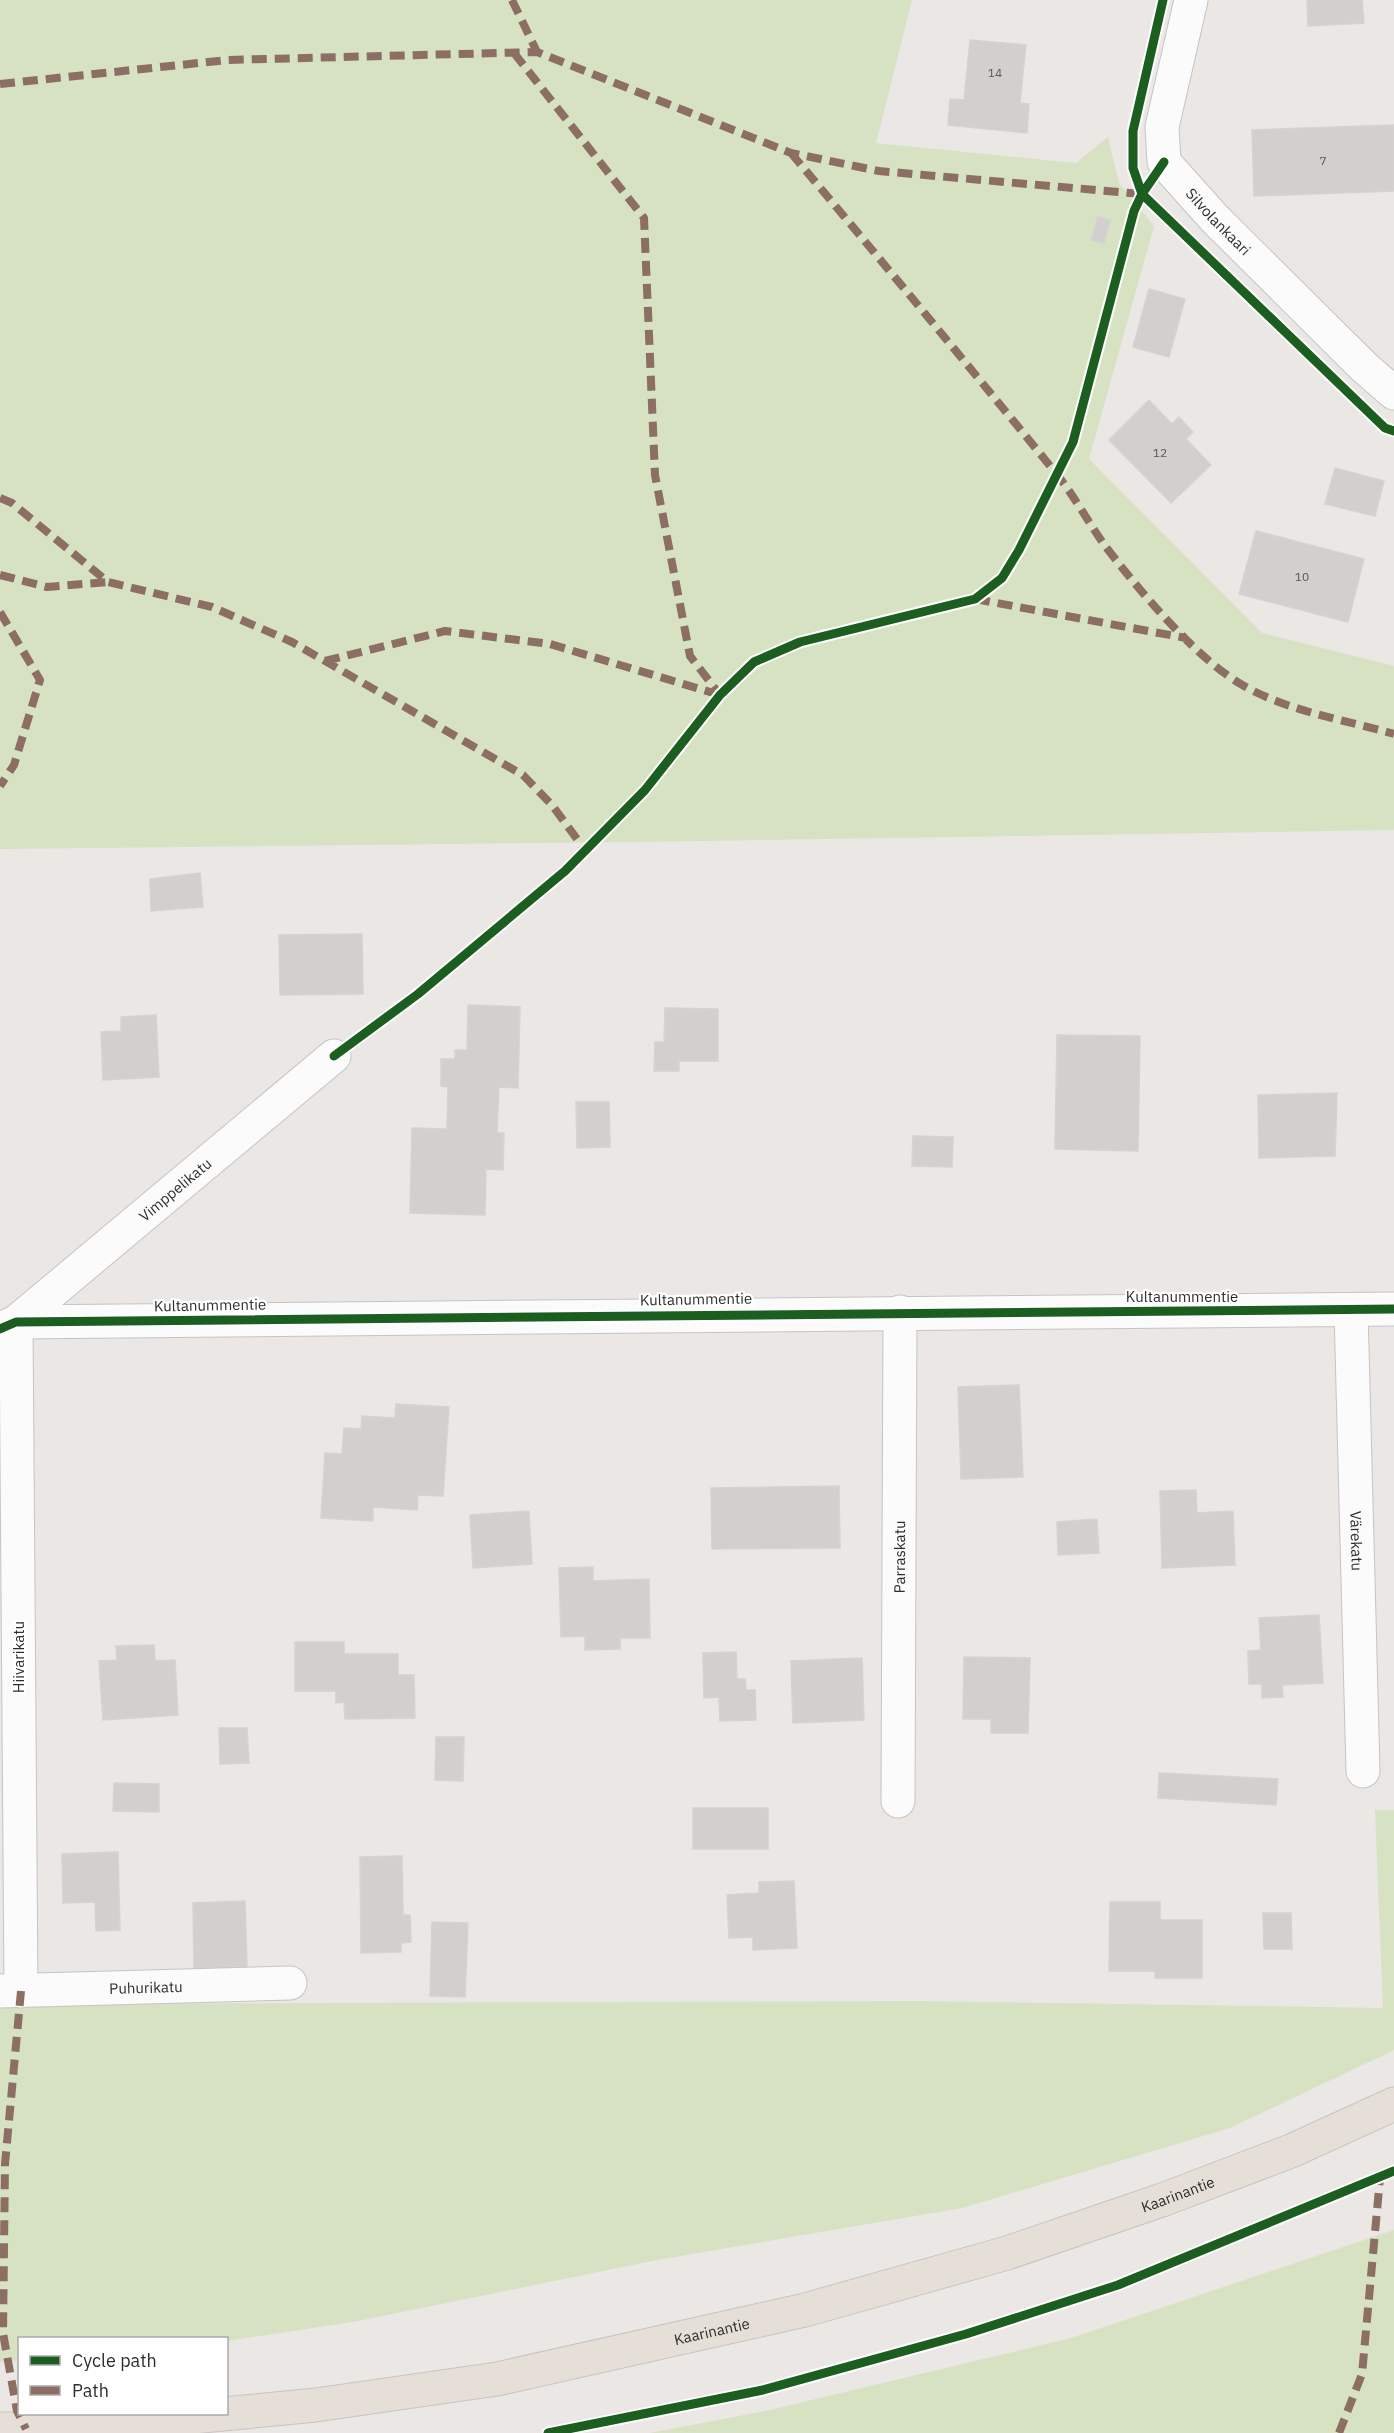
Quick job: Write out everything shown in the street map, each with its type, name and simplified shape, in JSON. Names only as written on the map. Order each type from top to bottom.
[{"type":"main road","name":"Kaarinantie","points":[[228,2413],[316,2405],[497,2379],[805,2310],[1007,2253],[1162,2200],[1291,2151],[1394,2104]]},
{"type":"main road","name":"Kaarinantie","points":[[18,2431],[201,2415]]},
{"type":"street","name":"Silvolankaari","points":[[1191,0],[1162,127],[1164,162],[1215,219],[1364,367],[1394,393]]},
{"type":"street","name":"Vimppelikatu","points":[[8,1325],[334,1056]]},
{"type":"street","name":"Kultanummentie","points":[[8,1325],[900,1312],[1394,1309]]},
{"type":"street","name":"Värekatu","points":[[1351,1310],[1363,1771]]},
{"type":"street","name":"Parraskatu","points":[[898,1800],[900,1312]]},
{"type":"street","name":"Hiivarikatu","points":[[8,1325],[10,1991]]},
{"type":"street","name":"Puhurikatu","points":[[10,1991],[290,1983]]},
{"type":"green space","points":[[0,0],[912,0],[876,143],[1076,163],[1108,137],[1119,183],[1154,226],[1089,459],[1262,633],[1394,666],[1394,830],[0,849]]},
{"type":"green space","points":[[1375,1810],[1394,1810],[1394,2050],[1230,2128],[962,2208],[657,2260],[358,2321],[228,2341],[228,2337],[18,2337],[18,2361],[0,2362],[0,2004],[918,2001],[1383,2008]]},
{"type":"green space","points":[[1394,2230],[1394,2433],[650,2433],[770,2410],[1071,2338]]},
{"type":"building","points":[[1307,0],[1362,0],[1364,23],[1308,26]]},
{"type":"building","points":[[970,40],[1026,45],[1020,103],[1029,104],[1027,133],[948,125],[950,99],[964,100]]},
{"type":"building","points":[[1394,125],[1394,191],[1254,196],[1252,130]]},
{"type":"building","points":[[1098,217],[1110,220],[1104,243],[1091,240]]},
{"type":"building","points":[[1149,289],[1185,299],[1169,357],[1133,347]]},
{"type":"building","points":[[1149,400],[1172,424],[1179,417],[1193,432],[1186,439],[1211,465],[1171,503],[1109,440]]},
{"type":"building","points":[[1335,468],[1384,481],[1375,516],[1325,504]]},
{"type":"building","points":[[1256,531],[1364,559],[1348,622],[1239,594]]},
{"type":"building","points":[[200,873],[203,907],[151,911],[150,879]]},
{"type":"building","points":[[362,934],[363,994],[280,995],[279,935]]},
{"type":"building","points":[[468,1005],[520,1007],[518,1088],[499,1087],[497,1133],[504,1133],[503,1170],[486,1169],[485,1215],[410,1213],[412,1128],[447,1129],[448,1087],[441,1086],[441,1059],[455,1059],[455,1050],[467,1050]]},
{"type":"building","points":[[665,1008],[718,1009],[718,1061],[679,1061],[679,1071],[654,1071],[655,1042],[664,1042]]},
{"type":"building","points":[[156,1015],[159,1077],[103,1080],[101,1032],[121,1031],[121,1017]]},
{"type":"building","points":[[1057,1035],[1140,1036],[1138,1151],[1055,1149]]},
{"type":"building","points":[[1337,1093],[1335,1156],[1259,1158],[1258,1095]]},
{"type":"building","points":[[576,1102],[609,1102],[610,1147],[577,1148]]},
{"type":"building","points":[[913,1136],[953,1137],[952,1167],[912,1166]]},
{"type":"building","points":[[1019,1385],[1023,1477],[961,1479],[958,1387]]},
{"type":"building","points":[[396,1404],[449,1407],[443,1496],[418,1495],[417,1510],[373,1507],[373,1521],[321,1518],[325,1453],[342,1454],[344,1428],[361,1429],[362,1416],[395,1418]]},
{"type":"building","points":[[839,1486],[840,1548],[712,1549],[711,1488]]},
{"type":"building","points":[[1196,1490],[1197,1513],[1233,1511],[1235,1565],[1162,1568],[1160,1491]]},
{"type":"building","points":[[529,1511],[532,1564],[473,1568],[470,1515]]},
{"type":"building","points":[[1097,1519],[1099,1553],[1058,1555],[1057,1522]]},
{"type":"building","points":[[593,1567],[593,1581],[649,1579],[650,1638],[620,1638],[620,1649],[585,1650],[585,1636],[561,1637],[559,1568]]},
{"type":"building","points":[[1319,1615],[1323,1683],[1282,1685],[1283,1697],[1262,1698],[1262,1684],[1249,1684],[1248,1651],[1261,1650],[1259,1618]]},
{"type":"building","points":[[295,1642],[344,1642],[344,1654],[398,1654],[398,1675],[414,1675],[415,1718],[345,1719],[344,1702],[336,1703],[336,1691],[295,1691]]},
{"type":"building","points":[[154,1645],[155,1661],[175,1660],[178,1715],[103,1720],[99,1661],[117,1660],[116,1646]]},
{"type":"building","points":[[736,1652],[737,1679],[745,1679],[746,1690],[755,1690],[756,1720],[720,1721],[719,1697],[704,1698],[703,1653]]},
{"type":"building","points":[[964,1657],[1030,1658],[1028,1733],[991,1733],[991,1719],[963,1719]]},
{"type":"building","points":[[862,1658],[864,1720],[793,1723],[791,1661]]},
{"type":"building","points":[[219,1728],[247,1728],[249,1763],[220,1764]]},
{"type":"building","points":[[436,1737],[464,1737],[463,1781],[435,1780]]},
{"type":"building","points":[[1159,1773],[1278,1779],[1276,1805],[1158,1798]]},
{"type":"building","points":[[114,1783],[159,1784],[159,1812],[113,1811]]},
{"type":"building","points":[[693,1808],[768,1808],[768,1849],[693,1849]]},
{"type":"building","points":[[118,1852],[120,1930],[96,1931],[95,1902],[63,1903],[62,1854]]},
{"type":"building","points":[[402,1856],[403,1915],[410,1915],[411,1942],[401,1943],[401,1952],[361,1953],[360,1857]]},
{"type":"building","points":[[794,1881],[797,1948],[753,1950],[753,1937],[729,1938],[727,1895],[759,1893],[759,1882]]},
{"type":"building","points":[[245,1901],[247,1967],[194,1968],[193,1903]]},
{"type":"building","points":[[1110,1902],[1160,1902],[1160,1920],[1202,1920],[1202,1978],[1155,1978],[1155,1971],[1109,1971]]},
{"type":"building","points":[[1263,1913],[1291,1913],[1292,1949],[1264,1949]]},
{"type":"building","points":[[432,1922],[468,1923],[465,1997],[430,1996]]},
{"type":"marked path","points":[[512,0],[537,52]]},
{"type":"marked path","points":[[0,84],[227,60],[537,52],[791,153],[879,171],[1142,194]]},
{"type":"marked path","points":[[514,53],[644,218],[655,475],[690,656],[720,695]]},
{"type":"marked path","points":[[791,153],[1055,472],[1103,543],[1132,580],[1184,638],[1221,671],[1257,693],[1314,713],[1394,734]]},
{"type":"marked path","points":[[0,498],[12,503],[108,582],[212,607],[292,642],[523,775],[552,805],[585,850]]},
{"type":"marked path","points":[[0,575],[47,587],[108,582]]},
{"type":"marked path","points":[[975,599],[1186,638]]},
{"type":"marked path","points":[[0,612],[40,680],[14,765],[0,786]]},
{"type":"marked path","points":[[325,661],[445,631],[550,644],[720,695]]},
{"type":"marked path","points":[[18,2413],[3,2333],[5,2164],[21,1991]]},
{"type":"marked path","points":[[1339,2433],[1362,2374],[1380,2178]]},
{"type":"marked path","points":[[19,2415],[26,2429]]},
{"type":"cycle path","points":[[1163,0],[1133,131],[1133,168],[1142,194],[1385,428],[1394,431]]},
{"type":"cycle path","points":[[334,1056],[418,994],[565,871],[645,790],[720,695],[754,662],[800,642],[975,599],[1002,578],[1019,550],[1073,442],[1134,211],[1142,194],[1164,162]]},
{"type":"cycle path","points":[[0,1329],[16,1322],[1394,1309]]},
{"type":"cycle path","points":[[548,2433],[763,2390],[966,2334],[1118,2285],[1394,2171]]}]
